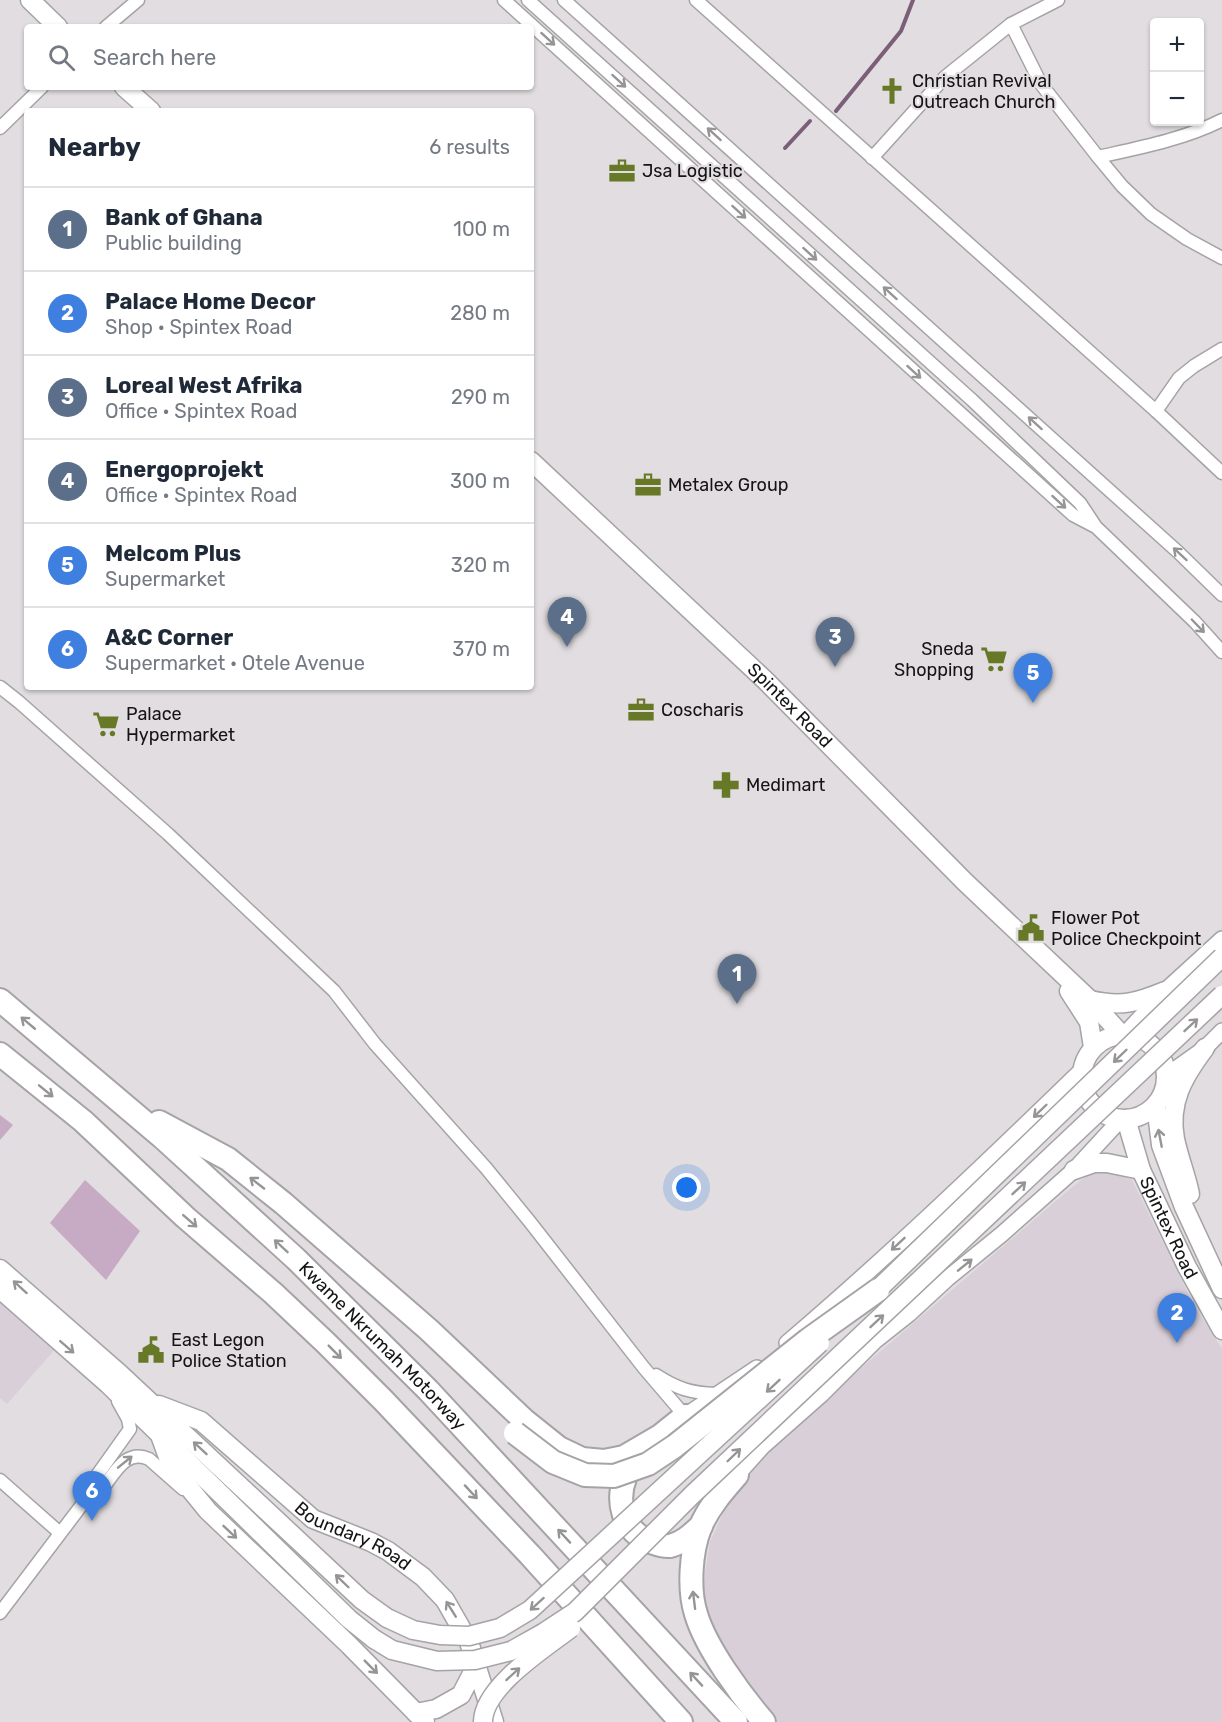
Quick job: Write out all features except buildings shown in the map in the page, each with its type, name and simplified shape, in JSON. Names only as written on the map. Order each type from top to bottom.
[{"type":"highway","name":"Kwame Nkrumah Motorway","points":[[0,1000],[121,1101],[296,1259],[428,1390],[736,1722]]},
{"type":"highway","name":"Kwame Nkrumah Motorway","points":[[0,1054],[83,1121],[185,1217],[273,1293],[326,1343],[530,1555],[681,1722]]},
{"type":"highway","points":[[121,1101],[228,1160],[283,1203],[429,1330],[544,1438],[559,1448],[582,1459],[604,1461],[624,1456],[660,1436]]},
{"type":"highway","points":[[334,1247],[428,1349],[515,1433],[553,1462],[585,1475],[614,1476],[648,1464],[675,1446],[808,1340],[878,1290]]},
{"type":"highway","points":[[685,1416],[638,1458],[625,1477],[620,1499],[622,1514],[630,1528],[643,1539],[668,1546],[681,1542],[701,1526]]},
{"type":"highway","points":[[737,1475],[718,1496],[701,1526],[694,1545],[693,1601],[696,1615],[705,1635],[723,1666],[750,1706],[764,1722]]},
{"type":"main road","points":[[30,0],[55,24]]},
{"type":"main road","points":[[127,90],[148,108]]},
{"type":"main road","name":"Spintex Road","points":[[534,464],[766,681],[965,882],[1123,1034]]},
{"type":"main road","name":"Spintex Road","points":[[1043,955],[1089,1022],[1094,1047]]},
{"type":"main road","name":"Boundary Road","points":[[0,1269],[151,1403],[362,1600],[387,1618],[413,1630],[440,1635],[469,1636],[500,1628],[530,1610],[878,1290],[1222,957]]},
{"type":"main road","points":[[1090,1000],[1109,1004],[1139,1002],[1165,992]]},
{"type":"main road","points":[[0,1289],[108,1384],[349,1619],[374,1639],[392,1650],[437,1661],[475,1660],[511,1652],[575,1612],[718,1470],[1222,995]]},
{"type":"main road","points":[[1123,1034],[1146,1040],[1154,1047],[1161,1055],[1167,1075],[1163,1094],[1156,1105],[1139,1116],[1123,1119],[1100,1111],[1091,1103],[1082,1082],[1082,1070],[1084,1062],[1094,1047],[1111,1036],[1123,1034]]},
{"type":"main road","points":[[1193,1226],[1190,1196],[1175,1138],[1173,1114],[1178,1093],[1187,1072],[1205,1048]]},
{"type":"main road","name":"Spintex Road","points":[[1156,1105],[1161,1145],[1193,1226],[1222,1289]]},
{"type":"main road","name":"Spintex Road","points":[[1123,1119],[1141,1170],[1187,1267],[1222,1330]]},
{"type":"main road","points":[[1074,1170],[1094,1163],[1141,1170]]},
{"type":"main road","name":"Boundary Road","points":[[151,1403],[201,1421],[313,1519],[371,1542],[388,1551],[423,1577],[445,1600],[469,1642],[494,1722]]},
{"type":"main road","points":[[160,1435],[169,1460],[208,1511],[421,1717],[462,1695],[476,1666]]},
{"type":"main road","points":[[483,1722],[483,1714],[492,1696],[510,1675],[572,1627],[575,1612]]},
{"type":"street","points":[[110,24],[138,0]]},
{"type":"street","points":[[504,0],[531,24]]},
{"type":"street","points":[[528,0],[972,400],[1080,502],[1096,527],[1195,622],[1222,652]]},
{"type":"street","points":[[564,0],[1178,552],[1222,595]]},
{"type":"street","points":[[696,0],[1156,411],[1222,473]]},
{"type":"street","points":[[872,159],[945,77],[1011,24],[1058,0]]},
{"type":"street","points":[[1011,24],[1041,84],[1122,186],[1151,214],[1187,239],[1222,258]]},
{"type":"street","points":[[534,27],[1073,515],[1096,527]]},
{"type":"street","points":[[0,128],[39,90]]},
{"type":"street","points":[[1098,158],[1208,127],[1222,120]]},
{"type":"street","points":[[1156,411],[1179,378],[1222,349]]},
{"type":"street","points":[[0,687],[168,834],[333,991],[375,1044],[486,1168],[644,1368],[685,1416],[758,1368],[823,1312],[978,1170],[1082,1070]]},
{"type":"street","points":[[1123,1034],[1222,939]]},
{"type":"street","points":[[1167,1075],[1205,1048],[1222,1031]]},
{"type":"street","points":[[737,1475],[762,1447],[822,1394],[875,1341],[1074,1170],[1123,1119]]},
{"type":"street","points":[[644,1368],[675,1387],[694,1393],[716,1394]]},
{"type":"street","points":[[0,1613],[84,1502],[88,1488],[130,1429],[128,1419],[108,1384]]},
{"type":"street","points":[[84,1502],[96,1497],[120,1465],[133,1456],[143,1456],[149,1458],[208,1511]]},
{"type":"street","points":[[0,1480],[60,1533]]},
{"type":"shaded area","points":[[0,1115],[13,1125],[0,1140]]},
{"type":"shaded area","points":[[1097,1168],[1132,1180],[1194,1305],[1222,1349],[1222,1722],[770,1722],[710,1642],[701,1598],[710,1542],[732,1493],[762,1458],[854,1374]]},
{"type":"shaded area","points":[[85,1180],[140,1231],[106,1280],[50,1223]]},
{"type":"shaded area","points":[[0,1298],[56,1348],[7,1404],[0,1398]]},
{"type":"waterway","points":[[836,111],[901,31],[913,0]]},
{"type":"waterway","points":[[785,148],[810,121]]},
{"type":"place","name":"Christian Revival Outreach Church","points":[[892,91]]},
{"type":"place","name":"Jsa Logistic","points":[[622,171]]},
{"type":"place","name":"Metalex Group","points":[[648,485]]},
{"type":"place","name":"Energoprojekt","points":[[567,647]]},
{"type":"place","name":"Sneda Shopping","points":[[994,659]]},
{"type":"place","name":"Loreal West Afrika","points":[[835,667]]},
{"type":"place","name":"Melcom Plus","points":[[1033,703]]},
{"type":"place","name":"Coscharis","points":[[641,710]]},
{"type":"place","name":"Palace Hypermarket","points":[[106,724]]},
{"type":"place","name":"Medimart","points":[[726,785]]},
{"type":"place","name":"Flower Pot Police Checkpoint","points":[[1031,928]]},
{"type":"place","name":"Bank of Ghana","points":[[737,1004]]},
{"type":"place","name":"Palace Home Decor","points":[[1177,1343]]},
{"type":"place","name":"East Legon Police Station","points":[[151,1350]]},
{"type":"place","name":"A&C Corner","points":[[92,1521]]}]
